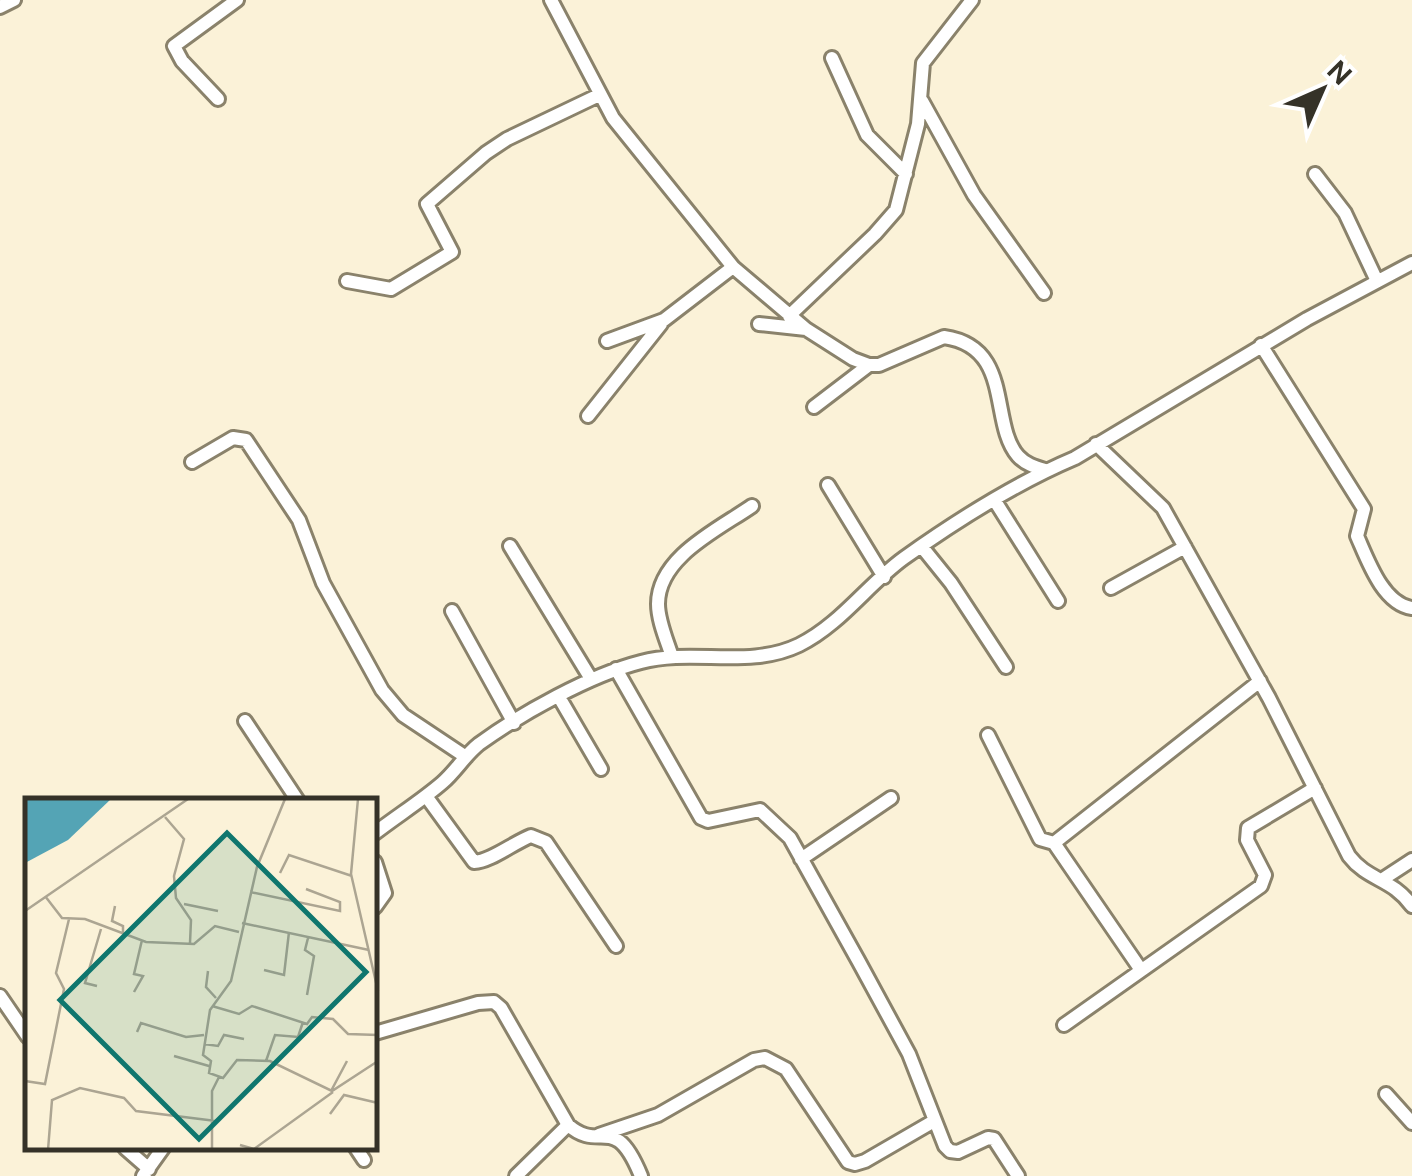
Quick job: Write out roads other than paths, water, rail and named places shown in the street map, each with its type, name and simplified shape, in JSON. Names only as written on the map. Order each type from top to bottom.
[{"type":"street","points":[[0,7],[14,0]]},
{"type":"street","points":[[218,98],[182,61],[174,46],[238,0]]},
{"type":"street","points":[[551,0],[620,128],[733,268],[806,329],[869,365],[944,337],[967,345],[990,371],[1016,453],[1031,466],[1045,470]]},
{"type":"street","points":[[789,316],[891,218],[906,174],[922,101],[923,64],[972,0]]},
{"type":"street","points":[[832,58],[867,136],[906,174]]},
{"type":"street","points":[[347,281],[391,289],[452,252],[427,204],[507,139],[599,94]]},
{"type":"street","points":[[922,101],[974,195],[1044,293]]},
{"type":"street","points":[[1315,174],[1345,213],[1377,281]]},
{"type":"street","points":[[378,830],[426,796],[476,746],[591,679],[616,669],[672,657],[758,657],[804,642],[845,612],[902,560],[995,501],[1412,262]]},
{"type":"street","points":[[588,416],[664,320],[733,268]]},
{"type":"street","points":[[607,341],[664,320]]},
{"type":"street","points":[[759,324],[806,329]]},
{"type":"street","points":[[1262,346],[1364,509],[1356,536],[1367,560],[1392,598],[1400,606],[1412,608]]},
{"type":"street","points":[[814,407],[869,365]]},
{"type":"street","points":[[192,462],[233,438],[246,440],[298,520],[324,582],[382,690],[403,715],[466,757]]},
{"type":"street","points":[[1096,444],[1163,508],[1357,866],[1400,891],[1412,906]]},
{"type":"street","points":[[828,485],[884,577]]},
{"type":"street","points":[[995,501],[1058,601]]},
{"type":"street","points":[[672,657],[657,600],[673,566],[693,547],[752,506]]},
{"type":"street","points":[[510,546],[591,679]]},
{"type":"street","points":[[1111,588],[1185,546]]},
{"type":"street","points":[[922,547],[1006,668]]},
{"type":"street","points":[[452,612],[514,723]]},
{"type":"street","points":[[616,669],[696,814],[708,820],[760,810],[790,838],[909,1054],[934,1121],[950,1151],[994,1139],[1018,1176]]},
{"type":"street","points":[[1054,843],[1260,682]]},
{"type":"street","points":[[559,697],[601,769]]},
{"type":"street","points":[[245,721],[296,798]]},
{"type":"street","points":[[988,736],[1040,839],[1054,843],[1141,970]]},
{"type":"street","points":[[1064,1025],[1261,886],[1265,875],[1247,840],[1248,828],[1314,788]]},
{"type":"street","points":[[426,796],[474,862],[484,861],[530,836],[546,842],[616,946]]},
{"type":"street","points":[[801,858],[891,798]]},
{"type":"street","points":[[1383,879],[1412,860]]},
{"type":"street","points":[[378,871],[385,893],[378,903]]},
{"type":"street","points":[[0,996],[25,1033]]},
{"type":"street","points":[[378,1033],[494,1002],[568,1126],[581,1134],[612,1137],[628,1146],[641,1176]]},
{"type":"street","points":[[599,1135],[658,1114],[754,1060],[765,1058],[786,1070],[848,1162],[865,1161],[934,1121]]},
{"type":"street","points":[[1386,1094],[1412,1122]]},
{"type":"street","points":[[516,1176],[568,1126]]},
{"type":"street","points":[[128,1151],[146,1172],[161,1151]]}]
